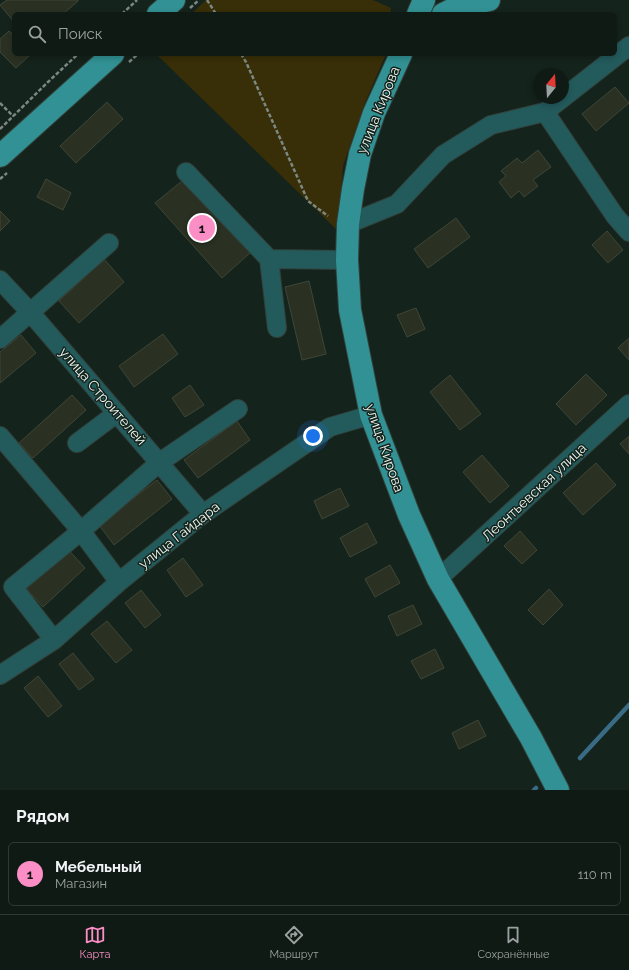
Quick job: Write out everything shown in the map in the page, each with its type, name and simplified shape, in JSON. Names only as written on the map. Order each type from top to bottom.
[{"type":"main road","points":[[160,12],[174,0]]},
{"type":"main road","points":[[410,0],[412,12]]},
{"type":"main road","points":[[419,12],[424,0]]},
{"type":"main road","points":[[448,12],[453,9],[489,0]]},
{"type":"main road","points":[[0,156],[110,56]]},
{"type":"main road","name":"улица Кирова","points":[[400,58],[374,112],[360,154],[348,224],[346,260],[350,310],[371,415],[409,515],[438,579],[531,738],[558,790]]},
{"type":"street","points":[[617,55],[629,46]]},
{"type":"street","points":[[348,224],[397,204],[443,155],[491,125],[545,112],[616,56]]},
{"type":"street","points":[[545,112],[615,216],[629,232]]},
{"type":"street","points":[[186,172],[269,259],[277,328]]},
{"type":"street","points":[[0,339],[109,243]]},
{"type":"street","points":[[269,259],[346,260]]},
{"type":"street","name":"улица Строителей","points":[[0,280],[30,312],[203,514]]},
{"type":"street","name":"Леонтьевская улица","points":[[438,579],[629,404]]},
{"type":"street","points":[[54,640],[13,587],[160,462],[238,409]]},
{"type":"street","points":[[77,443],[117,413]]},
{"type":"street","name":"улица Гайдара","points":[[0,675],[54,640],[119,582],[203,514],[330,427],[371,415]]},
{"type":"street","points":[[0,436],[80,531],[119,582]]},
{"type":"path","points":[[124,12],[137,0]]},
{"type":"path","points":[[207,0],[215,12]]},
{"type":"path","points":[[0,129],[76,56]]},
{"type":"path","points":[[242,56],[308,201],[328,216]]},
{"type":"path","points":[[0,103],[13,116]]},
{"type":"shaded area","points":[[206,0],[373,0],[391,8],[390,12],[193,12]]},
{"type":"shaded area","points":[[158,56],[385,56],[365,103],[343,166],[338,231]]},
{"type":"building","points":[[7,0],[78,0],[65,12],[12,12],[12,20],[0,5]]},
{"type":"building","points":[[9,31],[12,34],[12,56],[29,56],[16,68],[0,52],[0,39]]},
{"type":"building","points":[[615,87],[629,103],[596,131],[582,114]]},
{"type":"building","points":[[107,102],[123,119],[76,163],[60,146]]},
{"type":"building","points":[[538,150],[551,167],[533,180],[538,186],[524,197],[519,191],[511,198],[499,182],[506,176],[501,171],[517,158],[522,163]]},
{"type":"building","points":[[46,179],[71,193],[63,210],[37,197]]},
{"type":"building","points":[[182,181],[250,253],[222,278],[155,203]]},
{"type":"building","points":[[0,211],[10,221],[0,231]]},
{"type":"building","points":[[456,218],[470,237],[428,268],[414,249]]},
{"type":"building","points":[[607,231],[623,250],[608,263],[592,245]]},
{"type":"building","points":[[104,259],[124,282],[79,323],[59,301]]},
{"type":"building","points":[[309,281],[326,354],[302,360],[285,287]]},
{"type":"building","points":[[416,308],[425,329],[407,337],[397,315]]},
{"type":"building","points":[[163,334],[178,354],[134,387],[119,366]]},
{"type":"building","points":[[21,335],[36,353],[0,383],[0,352]]},
{"type":"building","points":[[629,338],[629,360],[618,348]]},
{"type":"building","points":[[586,374],[607,395],[576,425],[556,404]]},
{"type":"building","points":[[450,375],[481,414],[460,430],[430,392]]},
{"type":"building","points":[[190,385],[204,405],[185,417],[172,398]]},
{"type":"building","points":[[72,395],[86,410],[33,458],[19,443]]},
{"type":"building","points":[[237,421],[250,440],[198,478],[184,460]]},
{"type":"building","points":[[629,436],[629,454],[620,444]]},
{"type":"building","points":[[482,455],[509,486],[490,503],[463,472]]},
{"type":"building","points":[[596,463],[616,485],[583,515],[563,493]]},
{"type":"building","points":[[157,480],[172,499],[114,545],[99,525]]},
{"type":"building","points":[[340,488],[349,506],[322,519],[314,501]]},
{"type":"building","points":[[367,523],[377,543],[350,557],[340,538]]},
{"type":"building","points":[[520,531],[537,550],[522,564],[504,546]]},
{"type":"building","points":[[65,546],[85,568],[43,607],[23,585]]},
{"type":"building","points":[[183,558],[203,585],[186,597],[167,570]]},
{"type":"building","points":[[390,565],[400,583],[375,597],[365,579]]},
{"type":"building","points":[[549,589],[563,605],[543,625],[528,610]]},
{"type":"building","points":[[141,590],[161,615],[145,628],[125,603]]},
{"type":"building","points":[[413,605],[422,624],[397,636],[388,616]]},
{"type":"building","points":[[107,621],[132,650],[116,663],[91,634]]},
{"type":"building","points":[[435,649],[444,668],[421,679],[411,661]]},
{"type":"building","points":[[73,653],[94,679],[79,690],[59,664]]},
{"type":"building","points":[[38,676],[62,706],[48,717],[24,688]]},
{"type":"building","points":[[478,720],[486,736],[459,749],[452,733]]},
{"type":"waterway","points":[[580,758],[629,705]]},
{"type":"place","name":"Мебельный","points":[[202,228]]}]
